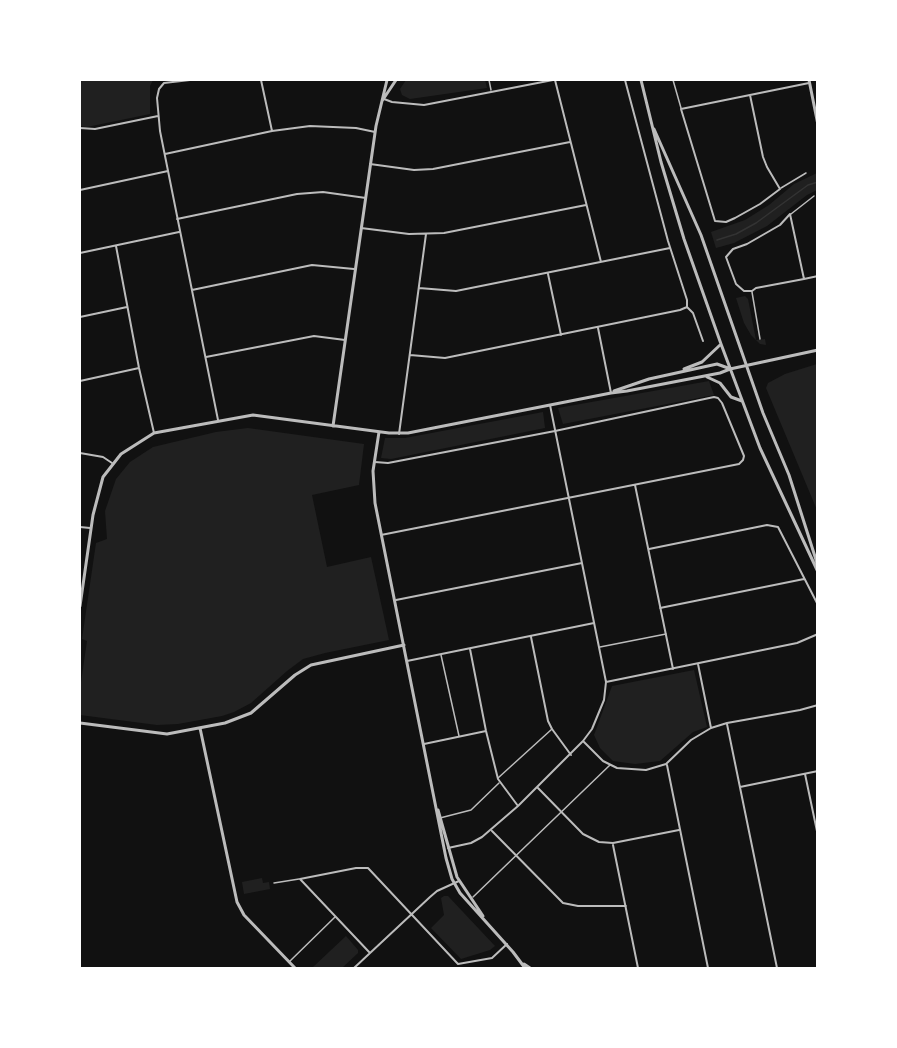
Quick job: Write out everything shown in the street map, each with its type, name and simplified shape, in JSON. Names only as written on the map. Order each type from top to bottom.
[{"type":"street","points":[[190,80],[163,81],[158,93],[158,116],[218,420]]},
{"type":"street","points":[[261,80],[272,131]]},
{"type":"street","points":[[333,426],[370,164],[387,80]]},
{"type":"street","points":[[382,98],[396,80]]},
{"type":"street","points":[[382,98],[393,102],[424,105],[554,80],[601,262]]},
{"type":"street","points":[[625,80],[670,248],[687,300],[687,307],[693,313],[703,341]]},
{"type":"street","points":[[641,80],[661,162],[684,239],[721,344],[786,506],[818,572]]},
{"type":"street","points":[[750,95],[763,157],[780,189],[735,218],[726,222],[715,221],[681,109],[809,81],[818,125]]},
{"type":"street","points":[[80,128],[95,129],[158,116]]},
{"type":"street","points":[[651,122],[701,235],[746,366],[789,475],[818,566]]},
{"type":"street","points":[[164,154],[272,131],[310,126],[333,126],[375,132]]},
{"type":"street","points":[[370,164],[433,170],[570,142]]},
{"type":"street","points":[[80,190],[168,171]]},
{"type":"street","points":[[177,219],[297,194],[323,192],[366,198]]},
{"type":"street","points":[[361,228],[426,234],[458,231],[586,205]]},
{"type":"street","points":[[790,214],[804,279]]},
{"type":"street","points":[[790,214],[780,225],[734,249],[726,257],[736,284],[744,291],[752,291],[756,288],[818,276]]},
{"type":"street","points":[[80,253],[180,232]]},
{"type":"street","points":[[399,434],[426,234]]},
{"type":"street","points":[[116,246],[154,434]]},
{"type":"street","points":[[419,288],[456,291],[670,248]]},
{"type":"street","points":[[192,290],[312,265],[355,269]]},
{"type":"street","points":[[548,274],[561,335]]},
{"type":"street","points":[[80,317],[127,307]]},
{"type":"street","points":[[410,355],[445,358],[687,307]]},
{"type":"street","points":[[598,327],[610,393]]},
{"type":"street","points":[[206,357],[314,336],[345,340]]},
{"type":"street","points":[[674,373],[702,362],[721,344]]},
{"type":"street","points":[[80,606],[90,528],[103,477],[112,463],[135,444],[154,434],[253,415],[399,434],[725,372],[818,350]]},
{"type":"street","points":[[610,393],[625,386],[717,364],[730,369]]},
{"type":"street","points":[[80,381],[139,368]]},
{"type":"street","points":[[705,376],[715,380],[731,397],[742,400]]},
{"type":"street","points":[[375,462],[388,463],[710,398],[720,400],[744,456],[741,462],[381,535]]},
{"type":"street","points":[[446,849],[471,843],[492,831],[583,741],[592,729],[604,700],[606,682],[550,405]]},
{"type":"street","points":[[379,432],[374,493],[454,883],[464,899],[507,944],[525,969]]},
{"type":"street","points":[[80,453],[104,457],[112,463]]},
{"type":"street","points":[[635,485],[673,669]]},
{"type":"street","points":[[648,549],[771,526],[778,527],[818,605]]},
{"type":"street","points":[[80,527],[90,528]]},
{"type":"street","points":[[396,600],[582,563]]},
{"type":"street","points":[[660,608],[804,579]]},
{"type":"street","points":[[407,661],[594,623]]},
{"type":"street","points":[[606,682],[797,644],[818,634]]},
{"type":"street","points":[[531,636],[548,721],[571,755]]},
{"type":"street","points":[[80,723],[160,734],[225,723],[245,716],[295,675],[311,665],[404,645]]},
{"type":"street","points":[[470,649],[498,780],[518,806]]},
{"type":"street","points":[[698,664],[711,728]]},
{"type":"street","points":[[583,741],[603,761],[638,771],[666,764],[691,740],[711,728],[818,705]]},
{"type":"street","points":[[727,723],[777,969]]},
{"type":"street","points":[[200,728],[237,902],[244,915],[295,969]]},
{"type":"street","points":[[424,744],[486,731]]},
{"type":"street","points":[[666,764],[708,969]]},
{"type":"street","points":[[740,787],[818,771]]},
{"type":"street","points":[[805,774],[818,836]]},
{"type":"street","points":[[537,787],[584,834],[598,842],[613,843],[680,830]]},
{"type":"street","points":[[492,831],[563,903],[578,906],[626,906]]},
{"type":"street","points":[[613,843],[638,969]]},
{"type":"street","points":[[446,849],[459,881],[485,920]]},
{"type":"street","points":[[300,879],[356,868],[368,868],[458,964],[492,958],[507,944]]},
{"type":"street","points":[[300,879],[370,953]]},
{"type":"street","points":[[354,969],[437,891],[459,881]]},
{"type":"street","points":[[522,963],[530,969]]},
{"type":"lane","points":[[489,80],[491,93]]},
{"type":"lane","points":[[673,80],[681,109]]},
{"type":"lane","points":[[780,189],[806,173]]},
{"type":"lane","points":[[790,214],[814,196]]},
{"type":"lane","points":[[752,291],[760,339]]},
{"type":"lane","points":[[599,647],[666,634]]},
{"type":"lane","points":[[441,654],[459,736]]},
{"type":"lane","points":[[439,818],[471,810],[498,780],[552,729]]},
{"type":"lane","points":[[470,899],[611,765]]},
{"type":"lane","points":[[274,883],[300,879]]},
{"type":"lane","points":[[289,962],[336,916]]},
{"type":"shaded area","points":[[80,80],[153,80],[150,86],[150,114],[87,127],[80,126]]},
{"type":"shaded area","points":[[406,80],[485,80],[487,88],[410,99],[402,95],[400,89]]},
{"type":"shaded area","points":[[817,173],[817,190],[767,226],[734,243],[716,248],[711,232],[745,220],[769,205],[794,184]]},
{"type":"shaded area","points":[[745,296],[748,299],[756,340],[744,323],[736,298]]},
{"type":"shaded area","points":[[765,339],[766,345],[760,344],[756,340]]},
{"type":"shaded area","points":[[818,364],[817,510],[766,388],[768,383],[785,374]]},
{"type":"shaded area","points":[[709,381],[714,395],[563,424],[558,408]]},
{"type":"shaded area","points":[[543,412],[545,428],[391,459],[381,458],[385,438],[405,438]]},
{"type":"shaded area","points":[[248,428],[364,444],[359,485],[312,495],[327,567],[371,557],[389,640],[303,659],[251,703],[222,716],[178,724],[157,725],[80,715],[80,689],[87,641],[82,639],[96,543],[107,539],[105,511],[116,479],[130,462],[153,447],[216,432]]},
{"type":"shaded area","points":[[694,670],[707,727],[693,732],[660,761],[635,764],[613,761],[600,748],[594,735],[612,686]]},
{"type":"shaded area","points":[[262,878],[263,883],[269,882],[270,889],[244,894],[242,882]]},
{"type":"shaded area","points":[[448,896],[495,946],[490,950],[461,959],[431,928],[444,915],[441,898]]},
{"type":"shaded area","points":[[346,936],[358,953],[342,968],[312,968]]},
{"type":"waterway","points":[[717,240],[736,234],[756,223],[808,185],[818,182]]}]
